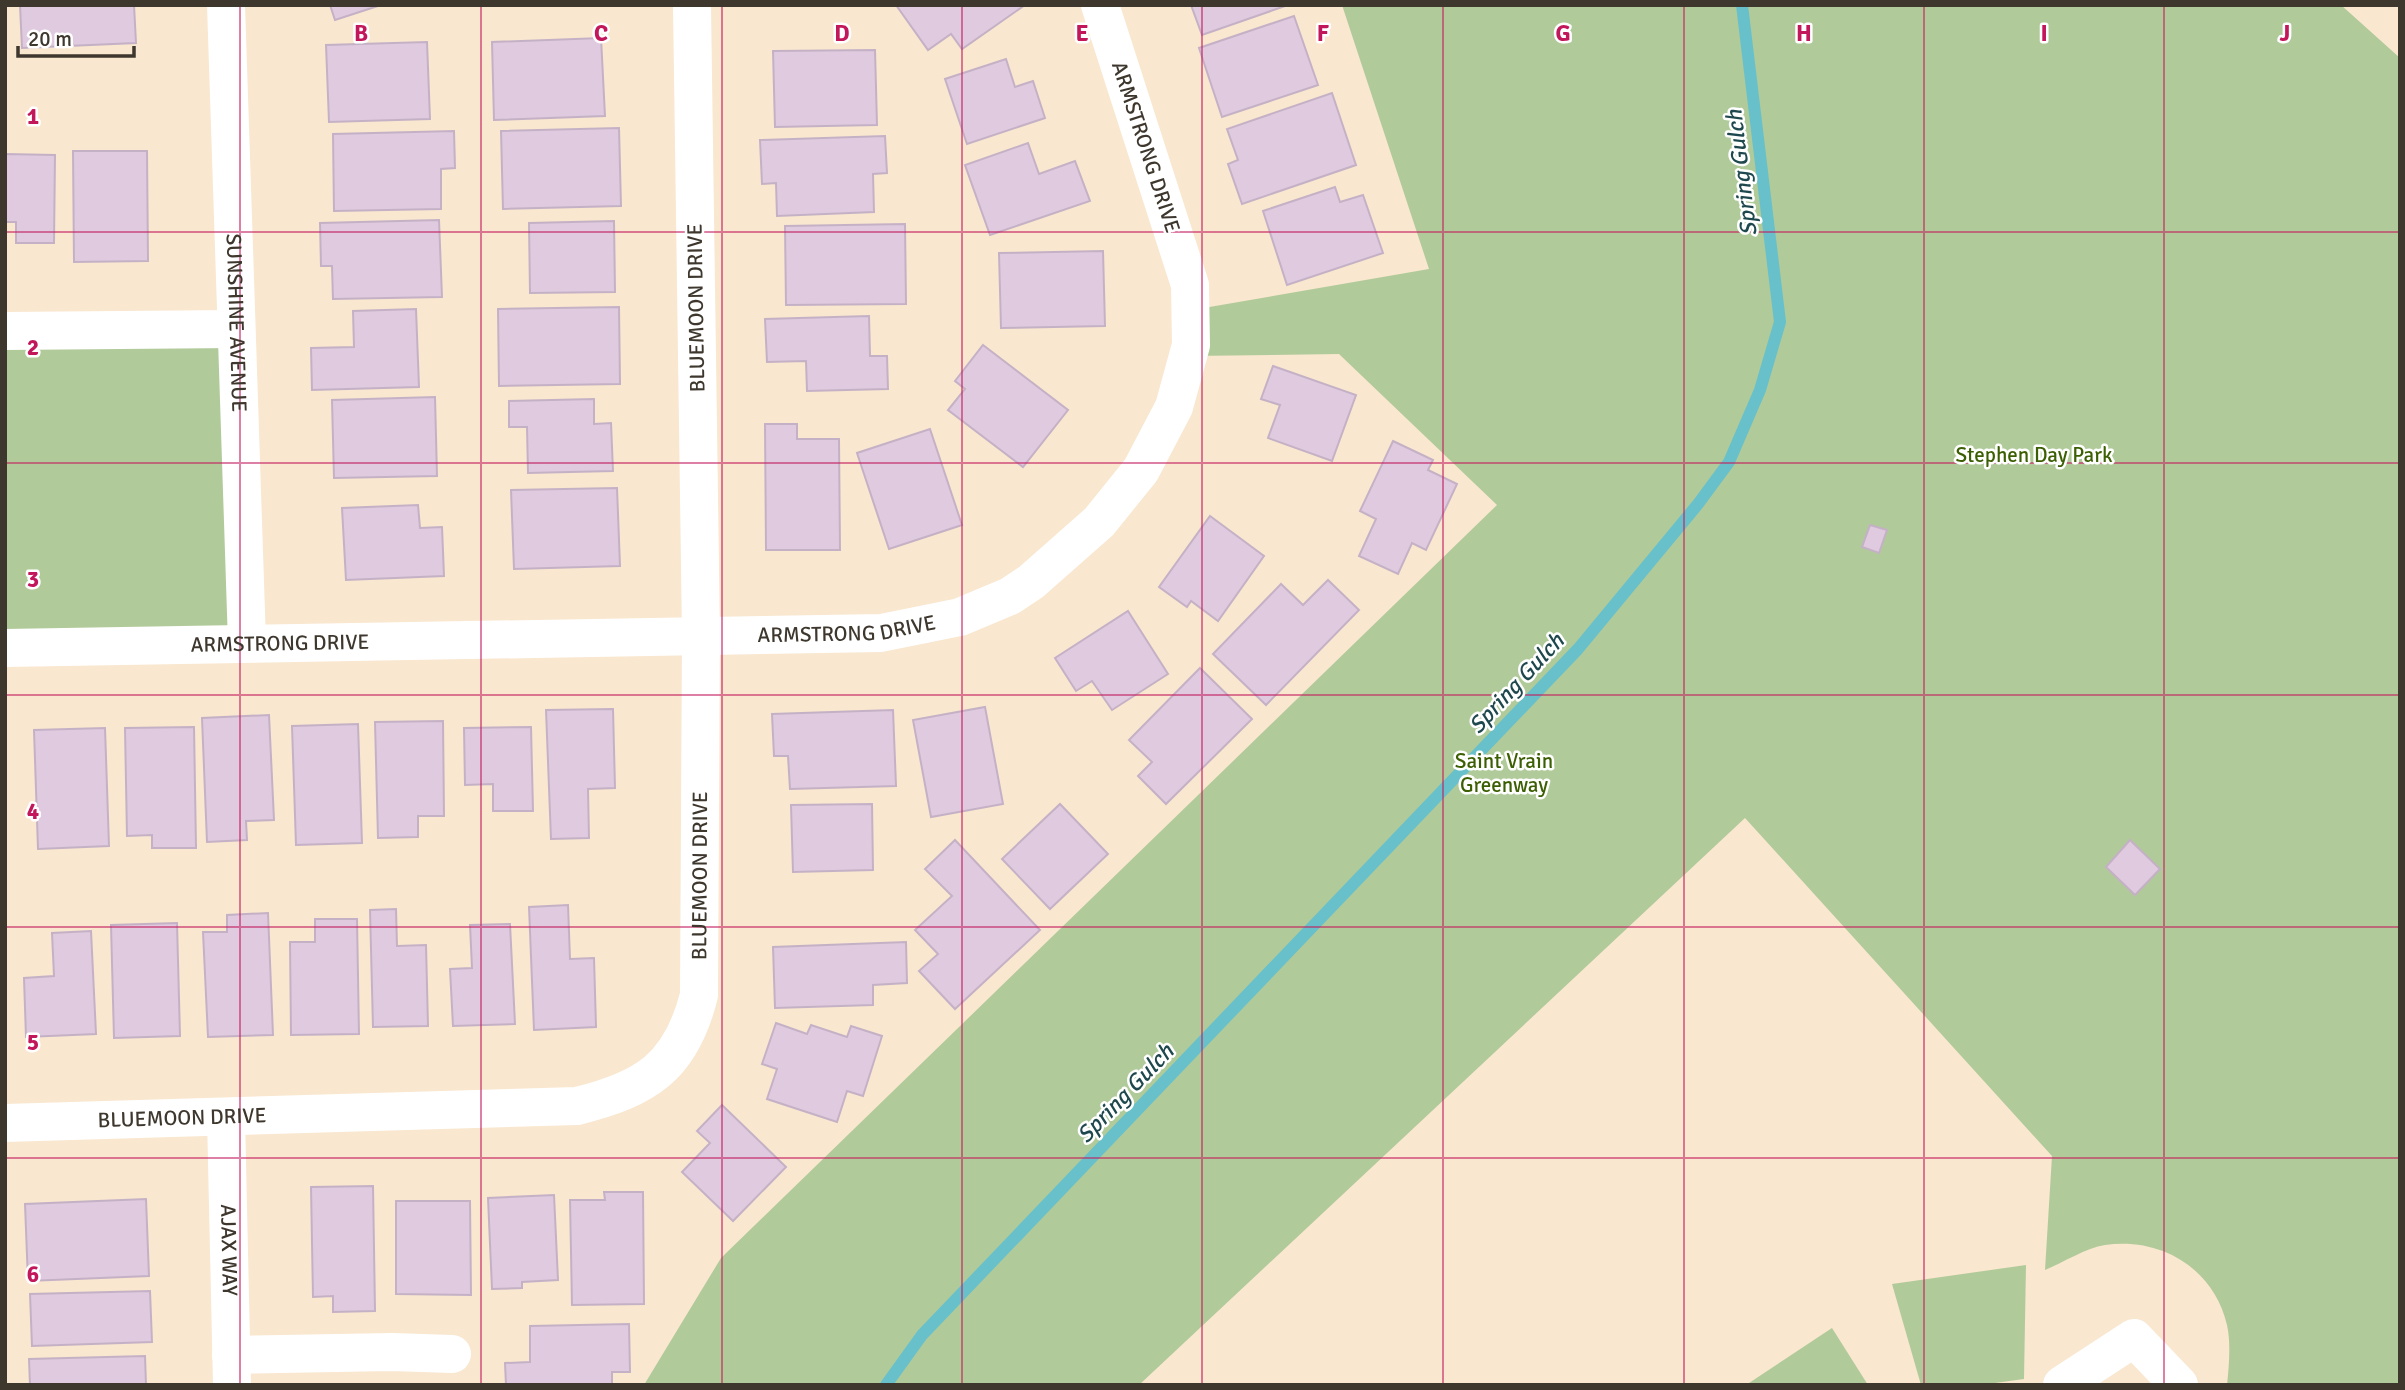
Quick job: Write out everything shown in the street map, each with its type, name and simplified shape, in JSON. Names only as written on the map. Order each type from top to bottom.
[{"type":"street","name":"SUNSHINE AVENUE","points":[[226,5],[247,643]]},
{"type":"street","name":"BLUEMOON DRIVE","points":[[5,1123],[577,1106],[630,1091],[649,1079],[684,1039],[699,995],[701,636],[692,5]]},
{"type":"street","name":"ARMSTRONG DRIVE","points":[[5,648],[881,633],[923,626],[986,606],[1031,582],[1099,522],[1156,447],[1169,422],[1187,366],[1192,330],[1190,285],[1100,5]]},
{"type":"street","points":[[5,331],[235,329]]},
{"type":"street","name":"AJAX WAY","points":[[226,1117],[232,1370]]},
{"type":"street","points":[[2062,1385],[2134,1338],[2179,1385]]},
{"type":"street","points":[[232,1370],[392,1352],[452,1354]]},
{"type":"green space","points":[[1342,5],[2341,5],[2400,58],[2400,1385],[2227,1385],[2229,1339],[2220,1305],[2198,1273],[2165,1252],[2146,1246],[2105,1245],[2045,1270],[2052,1156],[1745,818],[1139,1385],[644,1385],[721,1258],[1497,505],[1339,354],[1189,356],[1192,310],[1429,269]]},
{"type":"green space","points":[[235,329],[247,643],[5,648],[5,331]]},
{"type":"green space","points":[[2026,1265],[2024,1379],[1980,1385],[1921,1385],[1892,1284]]},
{"type":"green space","points":[[1832,1328],[1868,1385],[1746,1385]]},
{"type":"building","points":[[20,5],[134,5],[136,43],[22,48]]},
{"type":"building","points":[[330,5],[381,5],[335,20]]},
{"type":"building","points":[[896,5],[1025,5],[962,49],[951,34],[928,50]]},
{"type":"building","points":[[1191,5],[1288,5],[1202,35]]},
{"type":"building","points":[[1294,16],[1318,85],[1222,117],[1199,48]]},
{"type":"building","points":[[601,38],[605,116],[494,120],[492,42]]},
{"type":"building","points":[[427,42],[430,119],[329,122],[326,45]]},
{"type":"building","points":[[875,50],[877,125],[775,127],[773,51]]},
{"type":"building","points":[[1006,59],[1015,87],[1033,81],[1045,118],[967,144],[945,79]]},
{"type":"building","points":[[1332,93],[1356,165],[1242,204],[1228,164],[1238,160],[1227,129]]},
{"type":"building","points":[[619,128],[621,206],[503,209],[501,131]]},
{"type":"building","points":[[454,131],[455,168],[441,169],[441,209],[334,211],[333,134]]},
{"type":"building","points":[[885,136],[887,173],[873,174],[874,212],[777,216],[776,183],[762,184],[760,140]]},
{"type":"building","points":[[1028,143],[1039,174],[1075,161],[1090,201],[990,235],[965,165]]},
{"type":"building","points":[[73,151],[147,151],[148,261],[74,262]]},
{"type":"building","points":[[5,154],[55,155],[54,243],[16,243],[16,222],[5,222]]},
{"type":"building","points":[[1335,187],[1340,202],[1363,195],[1383,253],[1287,285],[1263,211]]},
{"type":"building","points":[[439,220],[442,297],[333,299],[332,266],[321,266],[320,223]]},
{"type":"building","points":[[614,221],[615,292],[530,293],[529,223]]},
{"type":"building","points":[[905,224],[906,304],[786,305],[785,226]]},
{"type":"building","points":[[1103,251],[1105,326],[1001,328],[999,253]]},
{"type":"building","points":[[619,307],[620,384],[499,386],[498,309]]},
{"type":"building","points":[[416,309],[419,387],[312,390],[311,348],[354,347],[353,311]]},
{"type":"building","points":[[869,316],[870,356],[887,356],[888,389],[807,391],[806,361],[767,362],[765,319]]},
{"type":"building","points":[[983,345],[1068,410],[1023,467],[948,410],[965,389],[955,381]]},
{"type":"building","points":[[1273,366],[1356,395],[1332,461],[1268,438],[1280,405],[1261,399]]},
{"type":"building","points":[[435,397],[437,476],[334,478],[332,400]]},
{"type":"building","points":[[594,399],[594,424],[611,423],[613,471],[528,473],[527,427],[509,427],[509,401]]},
{"type":"building","points":[[765,424],[797,424],[797,439],[839,439],[840,550],[766,550]]},
{"type":"building","points":[[930,429],[962,525],[889,549],[857,453]]},
{"type":"building","points":[[1393,441],[1433,460],[1428,470],[1457,484],[1426,550],[1412,543],[1398,574],[1359,556],[1376,519],[1360,511]]},
{"type":"building","points":[[617,488],[620,566],[514,569],[511,490]]},
{"type":"building","points":[[418,505],[420,528],[442,527],[444,576],[346,580],[342,508]]},
{"type":"building","points":[[1210,516],[1264,556],[1218,621],[1191,601],[1187,607],[1159,587]]},
{"type":"building","points":[[1870,525],[1887,530],[1879,553],[1862,547]]},
{"type":"building","points":[[1328,580],[1359,610],[1266,705],[1213,654],[1281,584],[1303,605]]},
{"type":"building","points":[[1128,611],[1168,674],[1112,710],[1092,681],[1076,691],[1055,658]]},
{"type":"building","points":[[1200,668],[1252,719],[1166,804],[1138,776],[1152,762],[1129,740]]},
{"type":"building","points":[[985,707],[1003,804],[931,817],[913,720]]},
{"type":"building","points":[[613,709],[615,788],[588,789],[589,838],[551,839],[546,710]]},
{"type":"building","points":[[893,710],[896,786],[790,789],[788,756],[774,756],[772,714]]},
{"type":"building","points":[[269,715],[274,820],[246,821],[247,840],[207,842],[202,718]]},
{"type":"building","points":[[443,721],[444,816],[418,816],[418,837],[378,838],[375,722]]},
{"type":"building","points":[[358,724],[362,843],[296,845],[292,726]]},
{"type":"building","points":[[194,727],[196,848],[152,848],[152,835],[127,836],[125,728]]},
{"type":"building","points":[[531,727],[533,811],[493,811],[493,784],[465,785],[464,728]]},
{"type":"building","points":[[105,728],[109,846],[38,849],[34,730]]},
{"type":"building","points":[[872,804],[873,870],[793,872],[791,805]]},
{"type":"building","points":[[1060,804],[1108,854],[1050,909],[1002,859]]},
{"type":"building","points":[[955,840],[1040,930],[955,1009],[919,971],[938,954],[915,930],[952,896],[925,869]]},
{"type":"building","points":[[2130,840],[2160,869],[2135,895],[2106,867]]},
{"type":"building","points":[[568,905],[570,959],[594,958],[596,1027],[534,1030],[529,907]]},
{"type":"building","points":[[396,909],[397,946],[426,945],[428,1026],[373,1027],[370,910]]},
{"type":"building","points":[[268,913],[273,1035],[208,1037],[203,932],[227,932],[227,915]]},
{"type":"building","points":[[315,919],[357,919],[359,1034],[291,1035],[290,942],[315,942]]},
{"type":"building","points":[[177,923],[180,1036],[114,1038],[111,925]]},
{"type":"building","points":[[510,924],[515,1024],[453,1026],[450,969],[472,968],[470,925]]},
{"type":"building","points":[[91,931],[96,1034],[26,1037],[24,978],[54,976],[52,933]]},
{"type":"building","points":[[906,942],[907,983],[873,985],[873,1005],[775,1008],[773,947]]},
{"type":"building","points":[[776,1023],[807,1034],[811,1025],[847,1037],[851,1026],[882,1036],[863,1096],[847,1091],[837,1122],[767,1099],[777,1069],[762,1064]]},
{"type":"building","points":[[722,1105],[786,1167],[733,1221],[682,1172],[710,1143],[697,1131]]},
{"type":"building","points":[[373,1186],[375,1311],[333,1312],[333,1296],[313,1297],[311,1187]]},
{"type":"building","points":[[604,1192],[643,1192],[644,1304],[572,1305],[570,1200],[605,1200]]},
{"type":"building","points":[[554,1195],[558,1280],[522,1282],[522,1288],[492,1289],[488,1198]]},
{"type":"building","points":[[146,1199],[149,1276],[28,1281],[25,1204]]},
{"type":"building","points":[[396,1201],[470,1201],[471,1295],[396,1294]]},
{"type":"building","points":[[150,1291],[152,1342],[32,1346],[30,1294]]},
{"type":"building","points":[[629,1324],[630,1372],[612,1372],[612,1385],[506,1385],[505,1363],[530,1362],[530,1326]]},
{"type":"building","points":[[145,1356],[146,1385],[30,1385],[29,1359]]},
{"type":"waterway","name":"Spring Gulch","points":[[886,1385],[922,1335],[1578,649],[1698,504],[1729,462],[1760,390],[1780,322],[1742,5]]},
{"type":"park label","name":"Stephen Day Park","points":[[2034,455]]},
{"type":"park label","name":"Saint Vrain Greenway","points":[[1504,773]]}]
